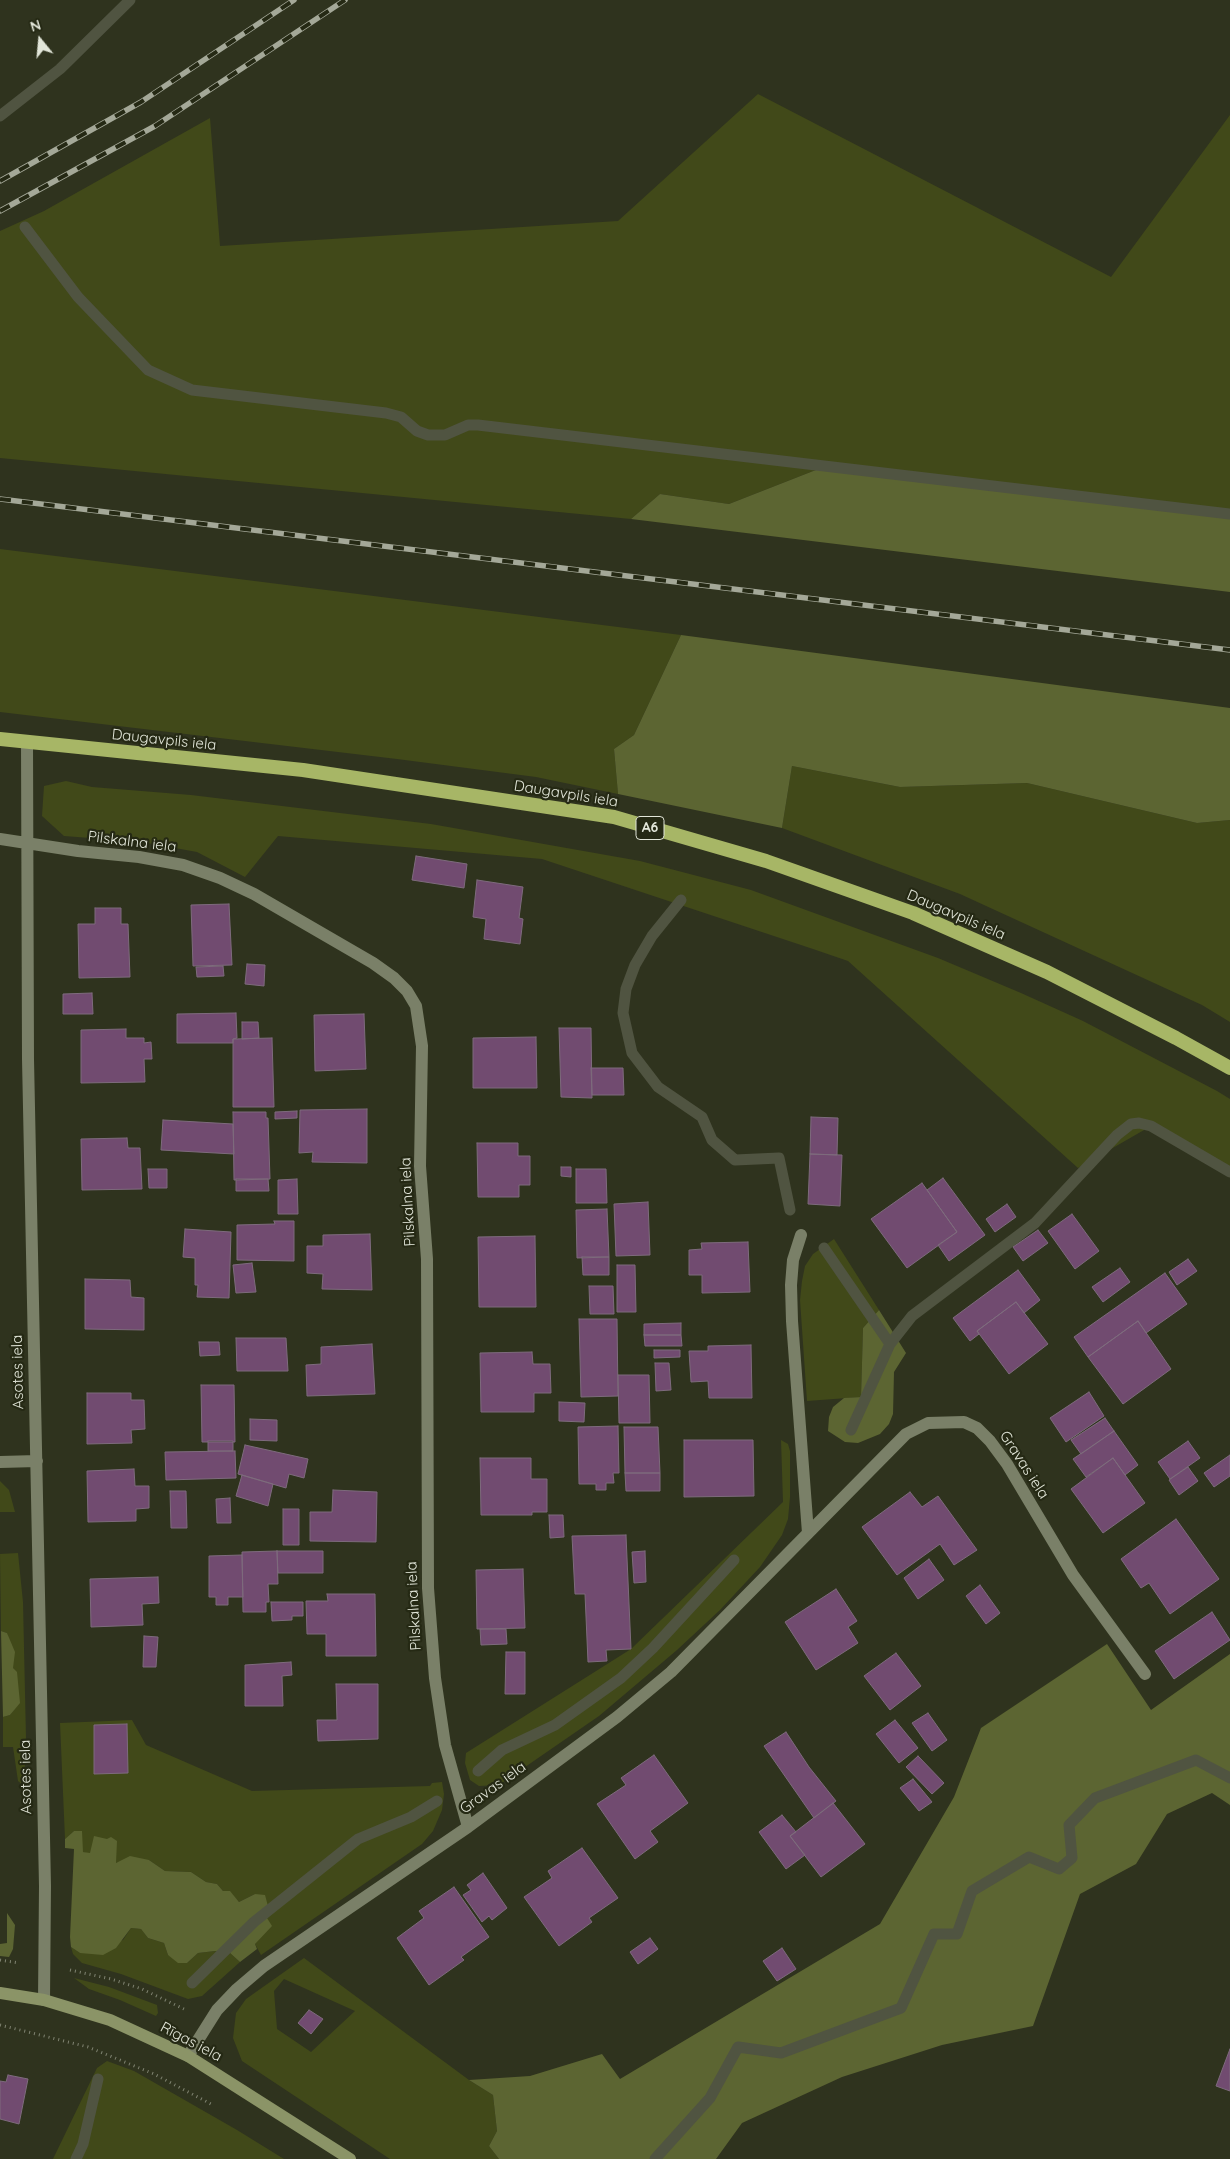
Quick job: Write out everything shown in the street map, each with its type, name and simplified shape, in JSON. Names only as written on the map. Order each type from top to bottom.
[{"type":"highway","name":"Daugavpils iela","points":[[0,739],[303,770],[614,817],[766,861],[913,913],[1047,972],[1230,1068]]},
{"type":"main road","name":"Rīgas iela","points":[[0,1993],[44,2000],[110,2020],[188,2056],[350,2159]]},
{"type":"street","name":"Asotes iela","points":[[27,742],[26,842],[45,1886],[44,2000]]},
{"type":"street","points":[[0,839],[26,842]]},
{"type":"street","name":"Pilskalna iela","points":[[26,842],[78,851],[139,857],[182,865],[220,878],[254,894],[373,963],[394,978],[407,991],[416,1006],[420,1021],[422,1046],[420,1166],[427,1259],[428,1588],[435,1678],[445,1745],[468,1826]]},
{"type":"street","points":[[801,1235],[794,1260],[791,1312],[808,1533]]},
{"type":"street","name":"Gravas iela","points":[[188,2056],[208,2022],[237,1989],[264,1966],[468,1826],[617,1717],[671,1672],[906,1434],[928,1422],[948,1420],[964,1422],[977,1428],[996,1449],[1072,1575],[1145,1674]]},
{"type":"street","points":[[0,1462],[36,1461]]},
{"type":"path","points":[[0,1960],[111,1979],[142,1989],[208,2022]]},
{"type":"path","points":[[0,2024],[88,2047],[154,2074],[214,2105]]},
{"type":"green space","points":[[758,94],[1111,277],[1230,115],[1230,514],[826,466],[729,504],[660,494],[631,519],[0,458],[0,231],[44,211],[210,118],[220,246],[618,221]]},
{"type":"green space","points":[[826,466],[1230,514],[1230,592],[631,519],[660,494],[729,504]]},
{"type":"green space","points":[[0,549],[681,635],[634,735],[614,749],[618,794],[536,777],[0,712]]},
{"type":"green space","points":[[681,635],[1230,708],[1230,820],[1197,823],[1027,783],[900,787],[792,766],[782,828],[618,794],[614,749],[634,735]]},
{"type":"green space","points":[[792,766],[900,787],[1027,783],[1197,823],[1230,820],[1230,1022],[1202,1005],[960,894],[782,828]]},
{"type":"green space","points":[[66,781],[92,787],[191,795],[431,824],[640,861],[751,890],[938,958],[1021,993],[1083,1021],[1217,1091],[1230,1099],[1230,1172],[1151,1126],[1078,1168],[848,961],[813,949],[542,859],[278,836],[245,877],[197,852],[142,842],[64,836],[42,816],[44,786]]},
{"type":"green space","points":[[834,1239],[879,1310],[863,1328],[861,1397],[807,1401],[800,1300],[802,1281],[805,1266],[813,1254]]},
{"type":"green space","points":[[879,1310],[906,1353],[894,1372],[893,1414],[889,1424],[880,1434],[858,1443],[845,1442],[828,1431],[829,1417],[833,1407],[844,1398],[861,1397],[863,1328]]},
{"type":"green space","points":[[781,1440],[788,1444],[790,1451],[788,1519],[782,1535],[760,1567],[720,1610],[677,1650],[599,1716],[499,1785],[479,1786],[470,1780],[465,1763],[466,1753],[631,1649],[783,1502]]},
{"type":"green space","points":[[0,1481],[9,1490],[15,1512],[0,1512]]},
{"type":"green space","points":[[18,1553],[23,1602],[26,1738],[24,1786],[18,1781],[13,1747],[3,1747],[3,1717],[10,1715],[19,1703],[7,1633],[1,1631],[0,1554]]},
{"type":"green space","points":[[1,1631],[7,1633],[15,1652],[13,1668],[17,1672],[20,1703],[10,1715],[3,1717]]},
{"type":"green space","points":[[1107,1644],[1151,1710],[1230,1654],[1230,1805],[1212,1793],[1167,1814],[1136,1864],[1080,1894],[1033,2026],[942,2045],[842,2077],[742,2123],[716,2159],[499,2159],[489,2146],[497,2131],[493,2095],[469,2080],[530,2076],[602,2054],[620,2079],[880,1924],[954,1797],[981,1728]]},
{"type":"green space","points":[[132,1720],[146,1745],[252,1791],[430,1786],[432,1783],[442,1782],[444,1794],[442,1810],[433,1831],[422,1844],[261,1955],[255,1944],[269,1910],[255,1894],[239,1902],[230,1892],[223,1891],[217,1884],[206,1882],[191,1872],[165,1871],[149,1860],[115,1863],[83,1852],[74,1831],[65,1839],[60,1723]]},
{"type":"green space","points":[[74,1831],[82,1831],[83,1852],[90,1853],[94,1836],[107,1839],[111,1837],[117,1841],[116,1863],[130,1856],[149,1860],[165,1871],[191,1872],[206,1882],[217,1884],[223,1891],[230,1891],[239,1902],[255,1894],[265,1895],[269,1910],[267,1918],[272,1926],[255,1944],[257,1949],[240,1962],[230,1953],[215,1951],[198,1953],[187,1963],[178,1963],[168,1955],[164,1943],[148,1938],[141,1929],[131,1928],[116,1948],[103,1955],[80,1953],[71,1947],[70,1937],[74,1849],[65,1848],[65,1839]]},
{"type":"green space","points":[[7,1913],[15,1925],[13,1949],[9,1957],[0,1956],[0,1944],[7,1943]]},
{"type":"green space","points":[[131,1928],[141,1929],[148,1938],[164,1943],[168,1955],[187,1963],[198,1953],[215,1951],[230,1953],[240,1962],[202,1996],[188,1999],[121,1974],[82,1963],[73,1954],[71,1947],[80,1953],[123,1940]]},
{"type":"green space","points":[[304,1958],[469,2080],[493,2095],[497,2131],[489,2146],[499,2159],[390,2159],[242,2061],[233,2038],[236,2013],[246,1999]],"holes":[[[284,1979],[355,2011],[311,2052],[277,2029],[274,1991]]]},
{"type":"green space","points":[[74,1978],[109,1987],[157,2005],[158,2013],[156,2016],[89,1989]]},
{"type":"green space","points":[[107,2061],[134,2071],[284,2159],[53,2159],[97,2068]]},
{"type":"building","points":[[416,856],[467,864],[464,888],[412,880]]},
{"type":"building","points":[[477,880],[523,887],[519,918],[523,919],[520,944],[484,939],[486,919],[473,917]]},
{"type":"building","points":[[229,904],[232,965],[193,966],[191,905]]},
{"type":"building","points":[[95,908],[121,908],[121,924],[128,924],[130,977],[79,978],[78,924],[95,924]]},
{"type":"building","points":[[247,964],[265,965],[264,986],[245,984]]},
{"type":"building","points":[[223,966],[224,976],[197,977],[196,967]]},
{"type":"building","points":[[92,993],[93,1014],[63,1014],[63,994]]},
{"type":"building","points":[[236,1013],[237,1038],[233,1039],[233,1043],[177,1043],[177,1014]]},
{"type":"building","points":[[364,1014],[366,1069],[315,1071],[314,1015]]},
{"type":"building","points":[[242,1022],[258,1022],[259,1038],[242,1039]]},
{"type":"building","points":[[559,1028],[591,1028],[592,1098],[561,1097]]},
{"type":"building","points":[[126,1029],[126,1038],[144,1038],[144,1043],[151,1042],[152,1059],[144,1059],[145,1082],[81,1083],[81,1030]]},
{"type":"building","points":[[536,1037],[537,1088],[473,1088],[473,1038]]},
{"type":"building","points":[[272,1038],[274,1107],[233,1107],[233,1039]]},
{"type":"building","points":[[591,1068],[623,1068],[624,1095],[592,1095]]},
{"type":"building","points":[[367,1109],[367,1163],[312,1162],[313,1152],[299,1153],[300,1110]]},
{"type":"building","points":[[297,1111],[297,1118],[275,1119],[275,1112]]},
{"type":"building","points":[[233,1112],[266,1112],[266,1118],[268,1118],[270,1179],[234,1180]]},
{"type":"building","points":[[811,1117],[838,1118],[837,1155],[810,1154]]},
{"type":"building","points":[[163,1120],[233,1124],[234,1154],[161,1150]]},
{"type":"building","points":[[127,1138],[128,1148],[140,1148],[142,1189],[82,1190],[81,1139]]},
{"type":"building","points":[[477,1143],[518,1143],[518,1156],[530,1156],[530,1185],[519,1185],[519,1197],[478,1197]]},
{"type":"building","points":[[810,1154],[842,1155],[840,1206],[808,1204]]},
{"type":"building","points":[[561,1167],[571,1167],[571,1177],[561,1176]]},
{"type":"building","points":[[148,1169],[167,1169],[167,1188],[149,1188]]},
{"type":"building","points":[[576,1169],[606,1169],[607,1203],[576,1203]]},
{"type":"building","points":[[943,1178],[985,1235],[949,1261],[938,1245],[957,1232],[927,1190]]},
{"type":"building","points":[[236,1179],[268,1179],[269,1191],[236,1191]]},
{"type":"building","points":[[297,1179],[298,1214],[278,1214],[278,1180]]},
{"type":"building","points":[[922,1183],[957,1232],[907,1268],[871,1219]]},
{"type":"building","points":[[648,1202],[650,1255],[616,1256],[614,1204]]},
{"type":"building","points":[[1007,1204],[1016,1217],[995,1232],[986,1219]]},
{"type":"building","points":[[607,1209],[609,1257],[577,1258],[576,1210]]},
{"type":"building","points":[[1072,1214],[1099,1251],[1075,1269],[1048,1231]]},
{"type":"building","points":[[274,1221],[294,1221],[294,1261],[237,1260],[237,1225],[275,1224]]},
{"type":"building","points":[[185,1229],[231,1232],[229,1298],[197,1297],[198,1285],[195,1285],[195,1258],[183,1257]]},
{"type":"building","points":[[1038,1230],[1048,1243],[1023,1261],[1013,1247]]},
{"type":"building","points":[[370,1234],[372,1290],[322,1289],[323,1274],[307,1273],[307,1246],[323,1246],[323,1235]]},
{"type":"building","points":[[535,1236],[536,1307],[479,1307],[478,1237]]},
{"type":"building","points":[[748,1242],[750,1292],[702,1293],[702,1275],[689,1275],[689,1250],[702,1249],[701,1243]]},
{"type":"building","points":[[582,1257],[609,1257],[609,1275],[583,1275]]},
{"type":"building","points":[[1188,1259],[1197,1271],[1177,1285],[1169,1272]]},
{"type":"building","points":[[252,1263],[256,1292],[236,1293],[233,1265]]},
{"type":"building","points":[[617,1265],[635,1265],[636,1312],[617,1312]]},
{"type":"building","points":[[1120,1268],[1130,1282],[1103,1302],[1092,1287]]},
{"type":"building","points":[[1018,1270],[1040,1300],[1024,1313],[1016,1302],[977,1331],[979,1334],[970,1341],[953,1318]]},
{"type":"building","points":[[1165,1273],[1187,1304],[1146,1333],[1138,1321],[1088,1357],[1074,1337]]},
{"type":"building","points":[[85,1279],[130,1280],[131,1297],[144,1298],[144,1330],[85,1329]]},
{"type":"building","points":[[589,1286],[613,1286],[614,1314],[590,1314]]},
{"type":"building","points":[[1016,1302],[1048,1344],[1009,1374],[977,1331]]},
{"type":"building","points":[[579,1319],[617,1319],[618,1396],[581,1397]]},
{"type":"building","points":[[1138,1321],[1171,1369],[1123,1404],[1088,1357]]},
{"type":"building","points":[[681,1323],[681,1335],[644,1335],[644,1324]]},
{"type":"building","points":[[644,1335],[681,1335],[682,1346],[645,1346]]},
{"type":"building","points":[[236,1338],[286,1338],[288,1371],[237,1371]]},
{"type":"building","points":[[199,1342],[219,1342],[220,1355],[200,1356]]},
{"type":"building","points":[[372,1344],[375,1394],[307,1396],[306,1365],[321,1364],[321,1347]]},
{"type":"building","points":[[751,1345],[752,1398],[709,1398],[708,1381],[691,1382],[689,1351],[708,1351],[708,1346]]},
{"type":"building","points":[[654,1350],[680,1350],[680,1357],[654,1358]]},
{"type":"building","points":[[532,1352],[533,1364],[550,1364],[551,1393],[534,1393],[534,1412],[481,1412],[480,1353]]},
{"type":"building","points":[[655,1363],[669,1363],[671,1390],[656,1391]]},
{"type":"building","points":[[618,1375],[649,1375],[650,1423],[619,1423]]},
{"type":"building","points":[[201,1385],[234,1385],[235,1442],[202,1442]]},
{"type":"building","points":[[1089,1392],[1104,1416],[1066,1442],[1050,1418]]},
{"type":"building","points":[[87,1393],[131,1393],[131,1400],[144,1400],[145,1429],[131,1430],[132,1443],[87,1444]]},
{"type":"building","points":[[559,1402],[585,1403],[584,1422],[559,1421]]},
{"type":"building","points":[[1105,1418],[1114,1431],[1081,1454],[1071,1440]]},
{"type":"building","points":[[250,1419],[277,1420],[277,1441],[250,1440]]},
{"type":"building","points":[[618,1426],[619,1473],[613,1473],[614,1483],[606,1483],[606,1490],[596,1490],[596,1484],[579,1484],[578,1427]]},
{"type":"building","points":[[624,1427],[658,1427],[660,1473],[625,1473]]},
{"type":"building","points":[[1114,1431],[1138,1465],[1125,1475],[1113,1458],[1086,1477],[1073,1459]]},
{"type":"building","points":[[684,1440],[753,1440],[754,1496],[684,1497]]},
{"type":"building","points":[[208,1441],[233,1441],[233,1451],[208,1451]]},
{"type":"building","points":[[1188,1441],[1200,1458],[1170,1479],[1158,1462]]},
{"type":"building","points":[[245,1445],[308,1459],[304,1478],[289,1474],[286,1488],[238,1474]]},
{"type":"building","points":[[235,1451],[236,1478],[166,1480],[165,1452]]},
{"type":"building","points":[[1230,1455],[1230,1476],[1214,1487],[1204,1473]]},
{"type":"building","points":[[480,1458],[531,1458],[531,1479],[547,1479],[547,1512],[532,1512],[532,1515],[481,1515]]},
{"type":"building","points":[[1113,1458],[1145,1503],[1103,1533],[1071,1489]]},
{"type":"building","points":[[1188,1467],[1198,1481],[1179,1495],[1169,1480]]},
{"type":"building","points":[[134,1469],[135,1486],[149,1486],[149,1508],[136,1509],[136,1521],[88,1522],[87,1471]]},
{"type":"building","points":[[625,1473],[660,1473],[660,1491],[626,1491]]},
{"type":"building","points":[[242,1475],[273,1484],[268,1506],[236,1496]]},
{"type":"building","points":[[333,1490],[377,1492],[376,1542],[310,1541],[310,1512],[332,1512]]},
{"type":"building","points":[[170,1491],[186,1491],[187,1528],[171,1528]]},
{"type":"building","points":[[910,1492],[922,1507],[938,1496],[977,1550],[954,1565],[940,1544],[897,1575],[862,1527]]},
{"type":"building","points":[[230,1498],[231,1523],[217,1523],[216,1499]]},
{"type":"building","points":[[283,1509],[299,1509],[299,1545],[283,1545]]},
{"type":"building","points":[[549,1515],[563,1515],[564,1537],[550,1538]]},
{"type":"building","points":[[1176,1519],[1219,1579],[1170,1614],[1149,1583],[1141,1588],[1121,1559]]},
{"type":"building","points":[[626,1535],[631,1649],[606,1650],[607,1661],[588,1662],[585,1594],[575,1594],[572,1536]]},
{"type":"building","points":[[277,1551],[278,1584],[268,1584],[269,1602],[266,1602],[266,1612],[243,1612],[242,1552]]},
{"type":"building","points":[[277,1551],[323,1551],[323,1573],[278,1573]]},
{"type":"building","points":[[645,1551],[646,1582],[634,1583],[632,1552]]},
{"type":"building","points":[[242,1555],[243,1597],[228,1597],[228,1605],[216,1605],[216,1597],[209,1597],[209,1556]]},
{"type":"building","points":[[929,1559],[944,1580],[918,1599],[904,1578]]},
{"type":"building","points":[[523,1569],[525,1628],[477,1629],[476,1570]]},
{"type":"building","points":[[158,1577],[159,1603],[142,1604],[143,1625],[91,1627],[90,1579]]},
{"type":"building","points":[[980,1585],[1000,1613],[986,1624],[966,1596]]},
{"type":"building","points":[[836,1589],[857,1621],[848,1627],[858,1643],[816,1670],[785,1622]]},
{"type":"building","points":[[327,1594],[375,1594],[376,1656],[326,1656],[326,1634],[307,1634],[306,1601],[328,1601]]},
{"type":"building","points":[[271,1602],[303,1602],[303,1616],[292,1616],[292,1620],[272,1621]]},
{"type":"building","points":[[1212,1612],[1230,1640],[1174,1679],[1155,1651]]},
{"type":"building","points":[[480,1629],[506,1629],[507,1644],[481,1645]]},
{"type":"building","points":[[144,1636],[158,1637],[156,1667],[143,1667]]},
{"type":"building","points":[[506,1652],[525,1652],[525,1694],[505,1694]]},
{"type":"building","points":[[896,1653],[921,1686],[890,1710],[864,1676]]},
{"type":"building","points":[[291,1662],[292,1675],[282,1676],[283,1706],[245,1706],[245,1665]]},
{"type":"building","points":[[336,1684],[378,1684],[378,1739],[318,1741],[317,1720],[337,1720]]},
{"type":"building","points":[[928,1713],[947,1740],[932,1751],[912,1723]]},
{"type":"building","points":[[895,1720],[918,1748],[899,1763],[876,1734]]},
{"type":"building","points":[[127,1724],[128,1773],[94,1774],[94,1725]]},
{"type":"building","points":[[786,1732],[809,1767],[836,1801],[814,1818],[764,1746]]},
{"type":"building","points":[[654,1755],[688,1803],[650,1831],[658,1842],[635,1859],[597,1804],[626,1785],[621,1778]]},
{"type":"building","points":[[918,1756],[944,1783],[932,1794],[906,1767]]},
{"type":"building","points":[[913,1779],[932,1802],[919,1811],[900,1788]]},
{"type":"building","points":[[833,1803],[865,1844],[821,1877],[790,1836]]},
{"type":"building","points":[[782,1815],[796,1832],[790,1836],[805,1855],[786,1869],[759,1832]]},
{"type":"building","points":[[582,1848],[618,1898],[589,1918],[592,1922],[559,1946],[524,1897],[552,1878],[548,1871]]},
{"type":"building","points":[[483,1873],[507,1908],[492,1920],[489,1916],[482,1922],[463,1895],[471,1890],[467,1885]]},
{"type":"building","points":[[454,1887],[489,1937],[461,1957],[464,1960],[429,1985],[397,1938],[424,1918],[419,1911]]},
{"type":"building","points":[[650,1938],[658,1949],[638,1964],[630,1952]]},
{"type":"building","points":[[782,1948],[796,1969],[777,1981],[763,1961]]},
{"type":"building","points":[[309,2010],[323,2019],[311,2034],[298,2023]]},
{"type":"building","points":[[1230,2049],[1230,2091],[1216,2086]]},
{"type":"building","points":[[8,2075],[28,2079],[19,2124],[0,2119],[0,2081],[6,2082]]},
{"type":"waterway","points":[[0,116],[60,69],[130,0]]},
{"type":"waterway","points":[[25,227],[78,297],[148,370],[192,390],[386,413],[401,417],[417,431],[428,435],[445,435],[468,425],[478,425],[1230,514]]},
{"type":"waterway","points":[[681,900],[652,936],[635,965],[626,989],[623,1013],[632,1053],[658,1087],[702,1117],[712,1140],[735,1160],[779,1158],[790,1210]]},
{"type":"waterway","points":[[890,1344],[912,1316],[1035,1223],[1117,1135],[1131,1124],[1139,1123],[1151,1126],[1230,1172]]},
{"type":"waterway","points":[[824,1248],[890,1344],[851,1430]]},
{"type":"waterway","points":[[478,1771],[502,1750],[555,1725],[621,1678],[653,1648],[734,1560]]},
{"type":"waterway","points":[[655,2159],[710,2098],[738,2047],[781,2053],[901,2008],[934,1934],[957,1934],[972,1891],[1029,1857],[1059,1869],[1072,1858],[1069,1825],[1095,1798],[1196,1760],[1230,1778]]},
{"type":"waterway","points":[[192,1983],[254,1922],[358,1839],[411,1817],[437,1801]]},
{"type":"waterway","points":[[76,2159],[83,2144],[98,2079]]},
{"type":"railway","points":[[0,181],[141,102],[294,0]]},
{"type":"railway","points":[[0,211],[155,126],[345,0]]},
{"type":"railway","points":[[0,499],[1230,650]]}]
